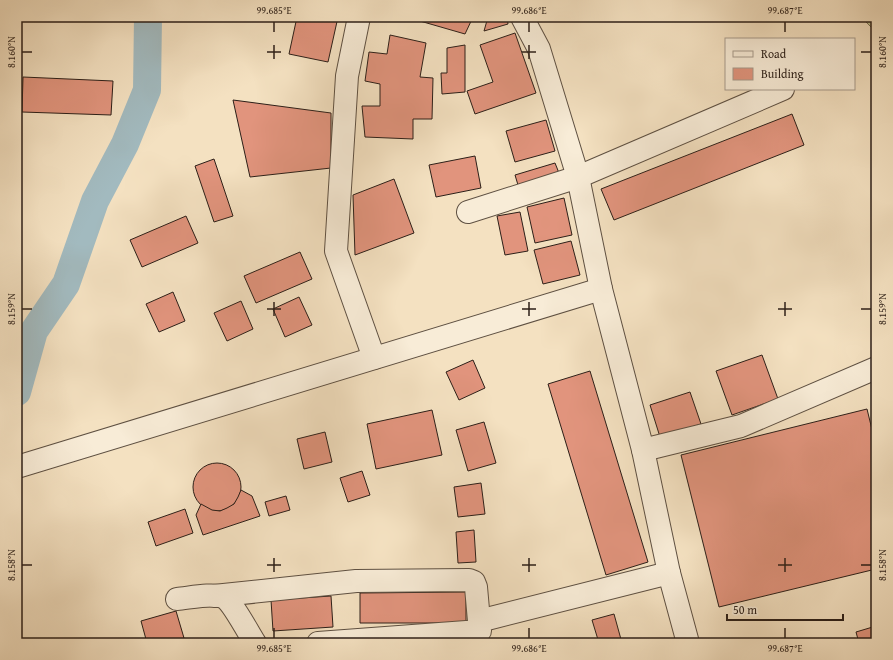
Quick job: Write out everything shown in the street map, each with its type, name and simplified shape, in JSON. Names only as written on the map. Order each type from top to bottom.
[{"type":"street","points":[[359,17],[347,76],[336,251],[374,358]]},
{"type":"street","points":[[522,17],[539,49],[578,177],[601,289],[642,450],[669,573],[688,643]]},
{"type":"street","points":[[468,212],[578,177],[781,90]]},
{"type":"street","points":[[17,467],[601,289]]},
{"type":"street","points":[[642,450],[741,426],[876,368]]},
{"type":"street","points":[[479,621],[669,573]]},
{"type":"street","points":[[176,599],[356,581],[469,580],[474,582],[476,587],[480,631],[318,643]]},
{"type":"street","points":[[214,596],[224,598],[231,604],[255,643]]},
{"type":"green space","points":[[861,17],[876,17],[876,32]]},
{"type":"building","points":[[297,17],[338,17],[328,62],[289,54]]},
{"type":"building","points":[[414,17],[473,17],[465,34],[413,19]]},
{"type":"building","points":[[488,17],[507,17],[508,24],[484,31]]},
{"type":"building","points":[[515,33],[536,93],[475,114],[467,91],[493,82],[480,45]]},
{"type":"building","points":[[390,35],[426,43],[420,77],[433,78],[432,119],[413,119],[413,139],[365,137],[362,106],[380,106],[380,84],[365,81],[369,52],[387,54]]},
{"type":"building","points":[[465,45],[465,92],[442,94],[441,73],[447,73],[447,48]]},
{"type":"building","points":[[23,77],[113,81],[111,115],[22,112]]},
{"type":"building","points":[[233,100],[331,113],[331,168],[250,177]]},
{"type":"building","points":[[792,114],[804,145],[614,220],[601,189]]},
{"type":"building","points":[[546,120],[555,151],[515,162],[506,131]]},
{"type":"building","points":[[475,156],[481,188],[436,197],[429,165]]},
{"type":"building","points":[[214,159],[233,216],[214,222],[195,166]]},
{"type":"building","points":[[555,163],[559,173],[518,185],[515,175]]},
{"type":"building","points":[[394,179],[414,233],[355,255],[353,195]]},
{"type":"building","points":[[564,198],[572,235],[535,243],[527,207]]},
{"type":"building","points":[[520,212],[528,251],[505,255],[497,216]]},
{"type":"building","points":[[186,216],[198,243],[142,267],[130,240]]},
{"type":"building","points":[[571,241],[580,275],[543,284],[534,250]]},
{"type":"building","points":[[300,252],[312,279],[256,303],[244,276]]},
{"type":"building","points":[[173,292],[185,321],[159,332],[146,304]]},
{"type":"building","points":[[299,297],[312,325],[285,337],[273,309]]},
{"type":"building","points":[[241,301],[253,329],[227,341],[214,313]]},
{"type":"building","points":[[762,355],[778,399],[732,415],[716,371]]},
{"type":"building","points":[[473,360],[485,388],[459,400],[446,372]]},
{"type":"building","points":[[590,371],[648,562],[606,575],[548,384]]},
{"type":"building","points":[[690,392],[701,424],[660,437],[650,405]]},
{"type":"building","points":[[867,409],[876,446],[876,569],[719,607],[681,455]]},
{"type":"building","points":[[432,410],[442,455],[376,469],[367,424]]},
{"type":"building","points":[[484,422],[496,463],[468,471],[456,430]]},
{"type":"building","points":[[325,432],[332,462],[304,469],[297,439]]},
{"type":"building","points":[[217,463],[226,465],[234,470],[239,478],[241,487],[239,496],[234,504],[226,509],[217,511],[208,509],[200,504],[195,496],[193,487],[195,478],[200,470],[208,465]]},
{"type":"building","points":[[362,471],[370,495],[348,502],[340,478]]},
{"type":"building","points":[[481,483],[485,514],[458,517],[454,487]]},
{"type":"building","points":[[241,490],[252,496],[260,516],[203,535],[196,515],[201,504],[212,510],[220,511],[234,504]]},
{"type":"building","points":[[286,496],[290,510],[269,516],[265,502]]},
{"type":"building","points":[[185,509],[193,533],[156,546],[148,522]]},
{"type":"building","points":[[474,530],[476,562],[458,563],[456,532]]},
{"type":"building","points":[[466,592],[466,623],[360,623],[360,593]]},
{"type":"building","points":[[331,596],[333,627],[273,631],[271,600]]},
{"type":"building","points":[[176,611],[184,638],[169,643],[147,643],[141,621]]},
{"type":"building","points":[[614,614],[622,643],[599,643],[592,620]]},
{"type":"building","points":[[876,626],[876,643],[859,643],[856,632]]},
{"type":"waterway","points":[[17,392],[34,331],[66,284],[95,201],[125,144],[147,90],[148,17]]}]
